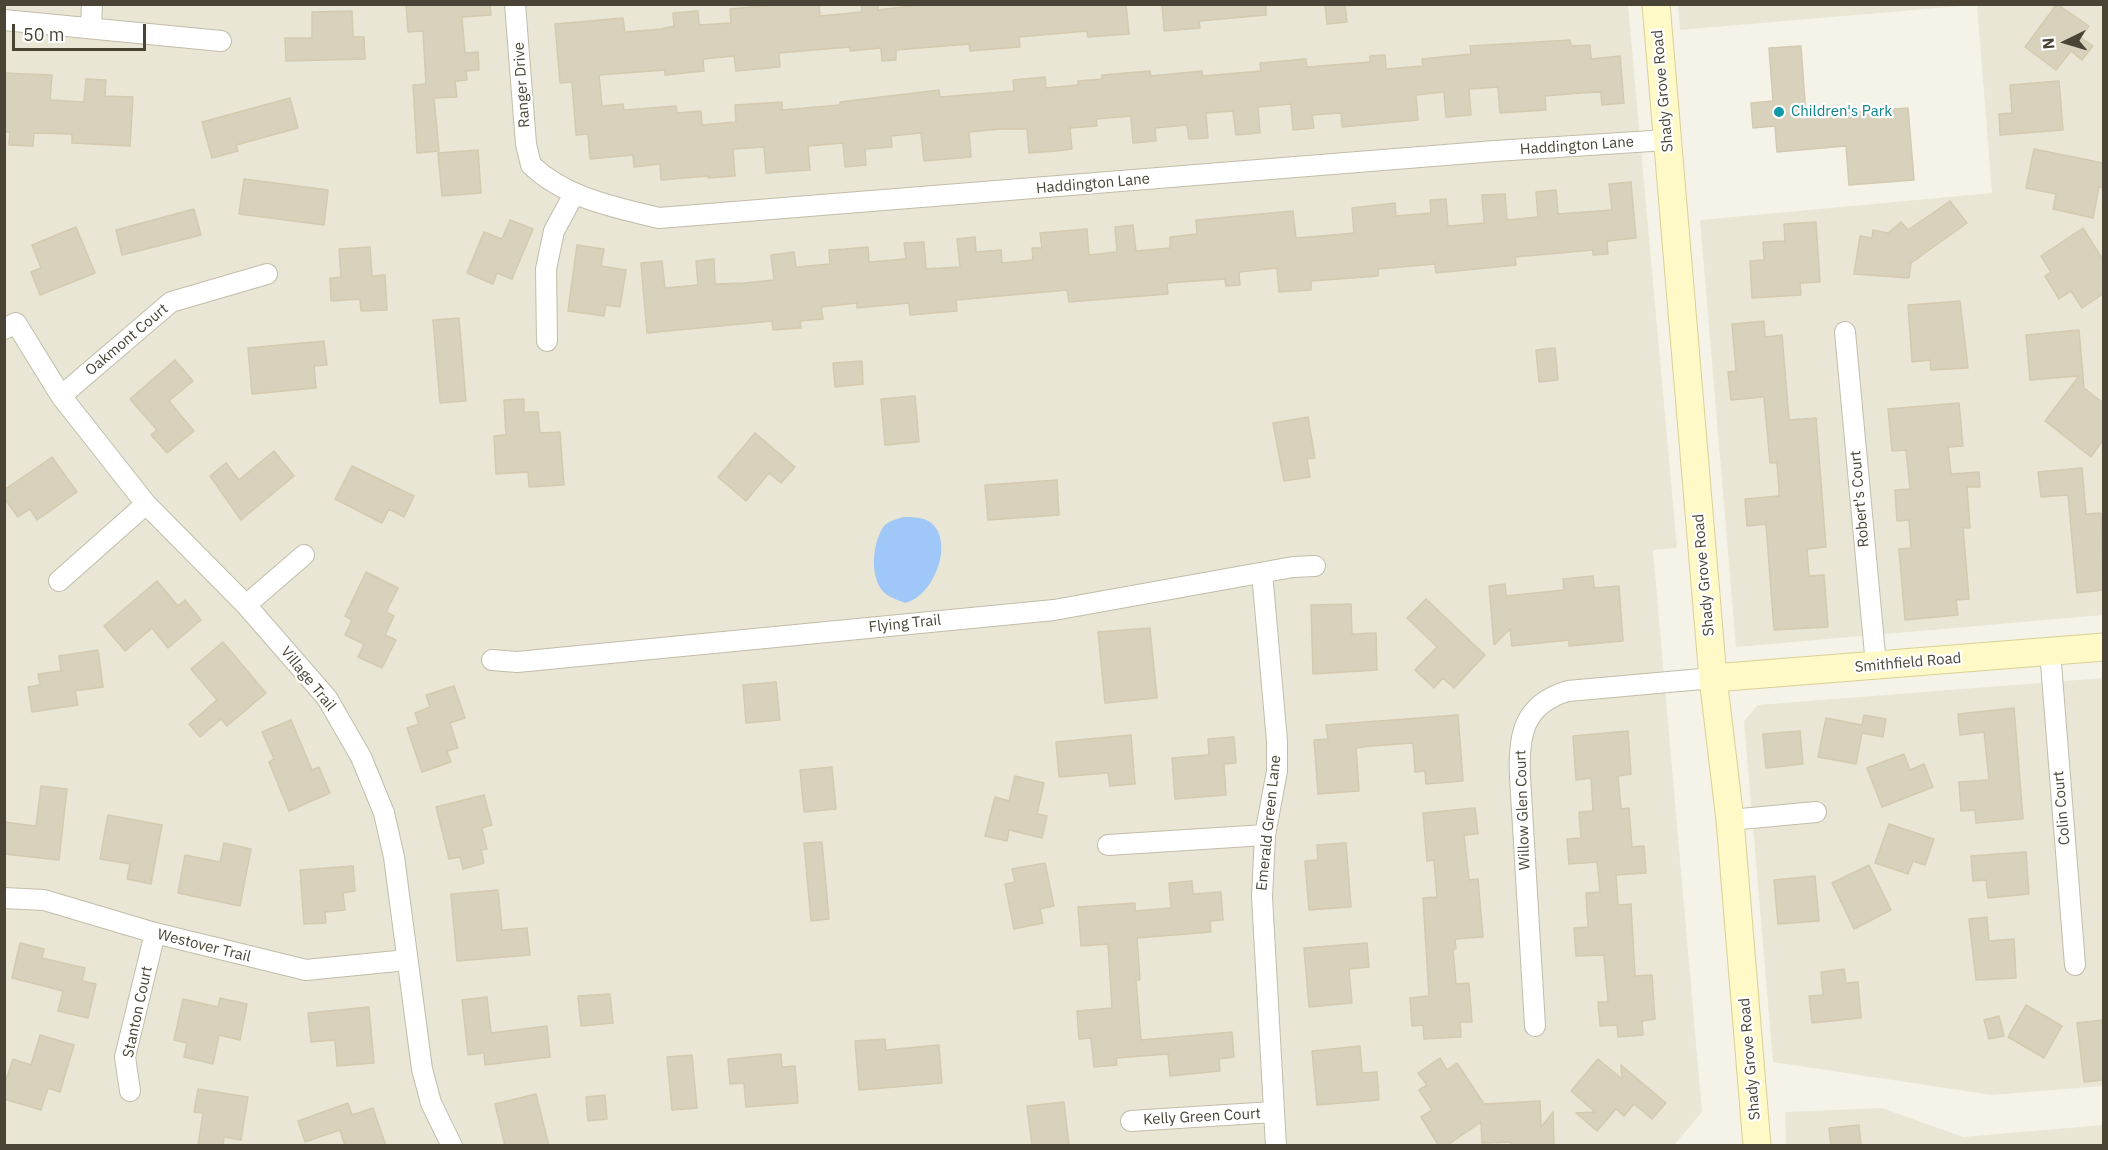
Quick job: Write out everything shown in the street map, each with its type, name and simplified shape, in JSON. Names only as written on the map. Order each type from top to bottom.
[{"type":"main road","name":"Shady Grove Road","points":[[1656,4],[1713,678],[1730,820],[1757,1146]]},
{"type":"main road","name":"Smithfield Road","points":[[1713,678],[2103,647]]},
{"type":"street","points":[[91,27],[92,4]]},
{"type":"street","name":"Ranger Drive","points":[[515,4],[526,144],[531,165]]},
{"type":"street","points":[[4,20],[221,41]]},
{"type":"street","name":"Haddington Lane","points":[[531,165],[546,180],[574,194],[612,207],[659,218],[1483,152],[1667,140]]},
{"type":"street","points":[[547,340],[546,269],[554,231],[574,194]]},
{"type":"street","name":"Oakmont Court","points":[[61,396],[171,302],[267,274]]},
{"type":"street","name":"Village Trail","points":[[10,326],[61,396],[146,504],[246,605],[327,698],[362,757],[384,813],[394,857],[423,1069],[431,1103],[452,1146]]},
{"type":"street","name":"Robert's Court","points":[[1845,332],[1876,665]]},
{"type":"street","points":[[59,581],[146,504]]},
{"type":"street","points":[[246,605],[303,555]]},
{"type":"street","name":"Flying Trail","points":[[492,660],[517,662],[1054,610],[1293,567],[1315,566]]},
{"type":"street","name":"Emerald Green Lane","points":[[1262,573],[1277,741],[1277,771],[1265,835],[1262,897],[1276,1146]]},
{"type":"street","name":"Colin Court","points":[[2050,651],[2075,965]]},
{"type":"street","name":"Willow Glen Court","points":[[1535,1026],[1519,748],[1525,725],[1536,708],[1551,696],[1568,691],[1713,678]]},
{"type":"street","points":[[1730,820],[1816,812]]},
{"type":"street","points":[[1108,845],[1265,835]]},
{"type":"street","name":"Westover Trail","points":[[4,897],[44,900],[155,933],[306,969],[407,960]]},
{"type":"street","name":"Stanton Court","points":[[130,1091],[125,1057],[155,933]]},
{"type":"street","name":"Kelly Green Court","points":[[1131,1121],[1274,1112]]},
{"type":"shaded area","points":[[1678,4],[1972,4],[1972,5],[1680,30]]},
{"type":"shaded area","points":[[5,5],[1628,5],[1677,548],[1653,550],[1702,1112],[1674,1145],[5,1146]]},
{"type":"shaded area","points":[[1977,5],[2103,5],[2103,615],[1736,647],[1700,220],[1992,193]]},
{"type":"shaded area","points":[[2103,678],[2103,1086],[1992,1095],[1773,1062],[1744,721],[1758,705]]},
{"type":"shaded area","points":[[1882,1108],[1963,1137],[2103,1125],[2103,1145],[1786,1145],[1785,1112]]},
{"type":"water","points":[[903,517],[920,518],[930,522],[937,530],[941,541],[941,554],[933,579],[916,598],[905,603],[883,592],[874,567],[876,543],[882,529],[888,522]]},
{"type":"building","points":[[406,4],[490,4],[491,15],[462,17],[465,53],[478,52],[479,70],[466,71],[467,80],[455,81],[457,97],[434,98],[439,151],[417,153],[413,85],[426,84],[423,31],[408,32]]},
{"type":"building","points":[[784,4],[819,4],[820,16],[862,12],[861,4],[878,4],[878,10],[929,4],[1126,4],[1129,34],[1088,37],[1087,31],[1019,37],[1020,47],[970,51],[969,44],[896,50],[896,60],[882,61],[881,48],[850,51],[850,47],[779,53],[780,67],[736,71],[734,56],[703,59],[704,71],[665,75],[665,70],[599,75],[602,106],[623,104],[624,110],[676,106],[677,113],[701,111],[702,125],[736,122],[735,105],[782,102],[782,110],[840,105],[840,102],[939,90],[940,97],[1014,91],[1013,80],[1045,77],[1046,88],[1078,85],[1078,81],[1102,79],[1102,75],[1150,71],[1151,76],[1202,71],[1202,76],[1261,71],[1260,63],[1306,59],[1307,67],[1370,62],[1370,56],[1385,55],[1386,69],[1423,66],[1422,59],[1471,54],[1470,46],[1570,40],[1571,46],[1590,45],[1591,59],[1620,56],[1624,103],[1602,105],[1601,92],[1580,93],[1545,96],[1546,110],[1500,113],[1498,87],[1469,89],[1471,115],[1446,117],[1444,92],[1416,95],[1418,120],[1342,127],[1341,113],[1312,115],[1314,128],[1293,130],[1291,104],[1258,107],[1260,133],[1236,135],[1233,111],[1206,113],[1208,138],[1189,139],[1187,125],[1155,128],[1156,141],[1133,143],[1131,116],[1096,119],[1097,126],[1070,128],[1072,149],[1029,153],[1027,129],[1001,129],[969,132],[971,157],[924,161],[921,133],[891,136],[892,147],[865,149],[866,165],[845,167],[843,143],[808,146],[810,170],[766,173],[764,147],[733,149],[735,176],[708,178],[708,176],[661,180],[660,164],[634,167],[633,155],[590,159],[588,134],[576,135],[572,82],[560,83],[555,24],[623,18],[625,32],[661,29],[674,26],[673,13],[698,11],[699,25],[731,23],[730,9]]},
{"type":"building","points":[[1162,4],[1266,4],[1266,15],[1199,21],[1200,28],[1164,31]]},
{"type":"building","points":[[1325,4],[1345,4],[1347,22],[1327,24]]},
{"type":"building","points":[[2057,4],[2089,26],[2080,37],[2093,46],[2082,60],[2071,51],[2056,70],[2025,47]]},
{"type":"building","points":[[352,11],[353,37],[364,37],[365,59],[286,61],[285,38],[312,38],[312,12]]},
{"type":"building","name":"Children's Park","points":[[1801,46],[1806,116],[1908,108],[1914,180],[1849,185],[1846,146],[1777,152],[1775,126],[1753,128],[1751,103],[1773,101],[1769,48]]},
{"type":"building","points":[[4,73],[52,75],[50,100],[84,102],[86,79],[106,80],[105,96],[133,97],[130,146],[72,143],[72,134],[34,133],[33,146],[9,145],[10,132],[4,132]]},
{"type":"building","points":[[2059,81],[2063,130],[2000,135],[1999,114],[2012,113],[2010,85]]},
{"type":"building","points":[[290,98],[298,128],[236,145],[238,151],[212,158],[202,122]]},
{"type":"building","points":[[2034,149],[2103,163],[2103,188],[2099,187],[2093,218],[2053,209],[2056,194],[2026,188]]},
{"type":"building","points":[[478,150],[481,193],[442,196],[438,153]]},
{"type":"building","points":[[244,179],[328,190],[324,225],[239,214]]},
{"type":"building","points":[[1631,182],[1636,238],[1607,241],[1608,254],[1593,255],[1593,250],[1515,257],[1516,265],[1436,273],[1435,264],[1378,269],[1378,276],[1311,281],[1311,290],[1279,292],[1277,268],[1239,272],[1240,285],[1226,286],[1225,279],[1167,283],[1168,294],[1069,302],[1067,290],[956,300],[957,311],[910,315],[909,303],[857,308],[857,303],[821,307],[823,319],[800,321],[801,328],[773,330],[772,321],[647,333],[641,263],[662,261],[665,288],[698,285],[696,261],[714,259],[715,284],[744,283],[774,280],[771,255],[794,252],[796,267],[830,264],[829,250],[868,247],[869,262],[906,259],[904,243],[924,242],[926,269],[960,267],[957,239],[975,237],[976,252],[1001,250],[1002,263],[1033,260],[1032,248],[1042,248],[1040,233],[1087,229],[1089,255],[1117,252],[1115,227],[1133,225],[1136,251],[1170,248],[1170,237],[1197,234],[1196,220],[1293,211],[1296,238],[1354,233],[1352,208],[1395,203],[1396,216],[1431,213],[1430,200],[1446,199],[1448,226],[1484,223],[1482,195],[1505,194],[1507,220],[1538,217],[1536,192],[1556,190],[1558,214],[1612,210],[1609,184]]},
{"type":"building","points":[[1950,201],[1967,223],[1911,263],[1909,278],[1854,274],[1860,236],[1872,238],[1873,230],[1888,233],[1901,222],[1908,230]]},
{"type":"building","points":[[194,209],[201,235],[122,255],[116,230]]},
{"type":"building","points":[[510,220],[533,229],[512,279],[497,273],[493,284],[467,273],[484,232],[502,239]]},
{"type":"building","points":[[1816,222],[1820,282],[1800,283],[1801,295],[1752,298],[1750,261],[1764,260],[1763,242],[1785,241],[1784,224]]},
{"type":"building","points":[[76,227],[95,273],[40,295],[31,272],[41,268],[32,245]]},
{"type":"building","points":[[2083,228],[2103,260],[2103,294],[2082,308],[2071,291],[2059,299],[2045,276],[2051,272],[2041,256]]},
{"type":"building","points":[[577,245],[604,249],[601,266],[626,270],[620,307],[606,305],[604,316],[568,311]]},
{"type":"building","points":[[370,247],[372,276],[385,275],[387,310],[361,311],[360,299],[331,301],[330,278],[341,277],[339,249]]},
{"type":"building","points":[[1960,301],[1968,368],[1931,370],[1930,360],[1912,362],[1908,305]]},
{"type":"building","points":[[459,318],[466,401],[440,403],[433,320]]},
{"type":"building","points":[[1764,321],[1765,337],[1782,335],[1789,420],[1816,418],[1826,547],[1807,549],[1809,576],[1824,575],[1828,627],[1774,630],[1766,524],[1747,526],[1745,499],[1779,496],[1777,463],[1770,463],[1764,397],[1731,400],[1728,372],[1736,371],[1732,324]]},
{"type":"building","points":[[2079,330],[2084,388],[2103,403],[2103,440],[2091,457],[2045,421],[2079,376],[2030,380],[2026,335]]},
{"type":"building","points":[[324,341],[327,365],[314,366],[316,388],[252,394],[248,348]]},
{"type":"building","points":[[1555,348],[1558,380],[1539,382],[1536,350]]},
{"type":"building","points":[[175,360],[193,381],[169,401],[194,431],[167,453],[151,435],[157,430],[130,399]]},
{"type":"building","points":[[862,361],[863,384],[835,387],[833,363]]},
{"type":"building","points":[[915,396],[919,442],[885,445],[881,399]]},
{"type":"building","points":[[524,399],[524,412],[538,412],[540,433],[560,432],[564,485],[529,487],[528,472],[496,474],[494,436],[506,435],[504,400]]},
{"type":"building","points":[[1959,403],[1963,446],[1948,447],[1951,474],[1979,472],[1980,487],[1967,487],[1970,528],[1963,528],[1969,599],[1956,600],[1958,615],[1905,620],[1899,549],[1911,548],[1909,520],[1897,521],[1895,490],[1910,489],[1906,450],[1892,451],[1888,409]]},
{"type":"building","points":[[1308,417],[1315,458],[1307,459],[1310,477],[1284,481],[1273,423]]},
{"type":"building","points":[[755,433],[795,467],[781,483],[769,473],[746,501],[718,477]]},
{"type":"building","points":[[274,451],[294,476],[241,520],[210,476],[226,463],[239,480]]},
{"type":"building","points":[[52,457],[77,492],[37,520],[30,509],[18,517],[4,498],[4,490]]},
{"type":"building","points":[[352,466],[414,496],[404,517],[389,509],[382,523],[335,499]]},
{"type":"building","points":[[2082,468],[2086,514],[2101,513],[2103,590],[2077,593],[2068,495],[2041,497],[2038,472]]},
{"type":"building","points":[[1057,480],[1059,515],[988,520],[985,485]]},
{"type":"building","points":[[366,572],[398,588],[386,612],[394,616],[385,635],[396,640],[382,668],[358,657],[364,644],[345,635],[352,620],[345,616]]},
{"type":"building","points":[[1593,576],[1594,588],[1619,586],[1623,641],[1569,646],[1569,640],[1512,646],[1510,629],[1494,645],[1489,586],[1505,584],[1506,596],[1564,590],[1563,579]]},
{"type":"building","points":[[157,581],[178,606],[185,600],[201,620],[168,648],[152,628],[125,651],[104,626]]},
{"type":"building","points":[[1426,599],[1485,655],[1454,688],[1443,678],[1434,688],[1415,670],[1437,647],[1407,618]]},
{"type":"building","points":[[1351,604],[1352,634],[1376,633],[1377,670],[1313,674],[1311,605]]},
{"type":"building","points":[[1150,628],[1157,698],[1105,703],[1098,632]]},
{"type":"building","points":[[223,642],[266,693],[227,726],[221,719],[200,737],[189,724],[217,700],[191,669]]},
{"type":"building","points":[[98,650],[103,687],[75,691],[78,705],[32,712],[28,687],[40,685],[38,674],[61,671],[59,656]]},
{"type":"building","points":[[776,682],[780,720],[746,723],[743,685]]},
{"type":"building","points":[[454,686],[465,718],[450,723],[458,748],[447,751],[451,762],[422,772],[407,728],[419,724],[415,713],[430,707],[426,695]]},
{"type":"building","points":[[2014,708],[2023,819],[1976,823],[1975,810],[1961,811],[1959,782],[1989,780],[1984,732],[1960,735],[1958,714]]},
{"type":"building","points":[[1458,715],[1463,781],[1426,784],[1425,771],[1415,772],[1413,743],[1371,746],[1356,748],[1359,791],[1318,794],[1314,740],[1328,739],[1326,725]]},
{"type":"building","points":[[1864,715],[1886,719],[1883,737],[1862,733],[1856,764],[1818,757],[1826,718],[1862,725]]},
{"type":"building","points":[[291,720],[312,770],[319,767],[330,793],[289,811],[269,762],[274,759],[262,732]]},
{"type":"building","points":[[1628,731],[1631,774],[1618,776],[1621,809],[1629,808],[1632,847],[1644,846],[1646,873],[1616,875],[1618,905],[1631,904],[1635,976],[1652,975],[1655,1019],[1642,1021],[1643,1035],[1618,1037],[1617,1025],[1600,1026],[1598,1002],[1608,1002],[1604,955],[1576,956],[1574,928],[1588,927],[1586,893],[1600,892],[1597,862],[1569,864],[1567,839],[1581,838],[1579,812],[1593,811],[1591,778],[1576,780],[1573,736]]},
{"type":"building","points":[[1800,731],[1803,764],[1766,768],[1763,734]]},
{"type":"building","points":[[1131,735],[1135,784],[1110,786],[1108,773],[1059,777],[1056,742]]},
{"type":"building","points":[[1234,737],[1236,763],[1224,764],[1226,795],[1175,799],[1172,758],[1209,755],[1208,739]]},
{"type":"building","points":[[1904,754],[1910,770],[1924,764],[1933,787],[1882,807],[1867,768]]},
{"type":"building","points":[[832,767],[836,809],[804,812],[800,770]]},
{"type":"building","points":[[1015,776],[1044,783],[1037,814],[1047,816],[1042,838],[1009,830],[1007,841],[985,836],[995,797],[1009,801]]},
{"type":"building","points":[[41,786],[67,789],[59,860],[4,854],[4,822],[36,826]]},
{"type":"building","points":[[484,795],[492,825],[482,828],[487,849],[481,850],[484,863],[463,869],[460,857],[449,859],[436,807]]},
{"type":"building","points":[[1475,808],[1478,834],[1464,835],[1469,880],[1478,879],[1483,937],[1455,939],[1456,949],[1453,949],[1456,984],[1469,983],[1472,1022],[1460,1022],[1461,1037],[1424,1039],[1423,1025],[1412,1026],[1410,998],[1429,996],[1423,898],[1437,897],[1434,860],[1427,861],[1423,813]]},
{"type":"building","points":[[108,815],[162,825],[151,884],[127,879],[130,864],[100,859]]},
{"type":"building","points":[[1889,824],[1934,839],[1925,865],[1913,861],[1908,874],[1875,863]]},
{"type":"building","points":[[822,842],[829,919],[811,921],[804,843]]},
{"type":"building","points":[[224,843],[251,849],[240,906],[178,893],[185,855],[220,862]]},
{"type":"building","points":[[1346,843],[1351,907],[1309,910],[1305,861],[1318,860],[1317,845]]},
{"type":"building","points":[[2026,852],[2029,894],[1988,898],[1986,880],[1973,881],[1971,856]]},
{"type":"building","points":[[1045,863],[1054,906],[1040,909],[1043,923],[1014,929],[1005,884],[1015,882],[1012,869]]},
{"type":"building","points":[[1869,865],[1891,910],[1854,929],[1832,883]]},
{"type":"building","points":[[353,866],[355,891],[343,893],[345,910],[325,912],[326,923],[304,924],[300,870]]},
{"type":"building","points":[[1815,876],[1819,921],[1778,924],[1774,880]]},
{"type":"building","points":[[1192,881],[1193,894],[1221,892],[1223,920],[1210,921],[1211,932],[1137,938],[1140,980],[1136,980],[1141,1040],[1232,1032],[1234,1057],[1219,1059],[1220,1071],[1170,1076],[1168,1054],[1116,1058],[1117,1065],[1094,1067],[1091,1038],[1079,1039],[1077,1011],[1112,1008],[1108,944],[1081,946],[1078,907],[1135,903],[1135,911],[1171,908],[1169,883]]},
{"type":"building","points":[[498,890],[502,930],[527,928],[530,955],[457,961],[451,894]]},
{"type":"building","points":[[1987,917],[1989,941],[2014,939],[2016,978],[1976,980],[1969,919]]},
{"type":"building","points":[[20,943],[44,949],[42,958],[85,968],[82,981],[96,984],[88,1018],[58,1011],[63,991],[12,978]]},
{"type":"building","points":[[1367,943],[1369,967],[1349,969],[1352,1003],[1309,1007],[1304,948]]},
{"type":"building","points":[[1844,969],[1846,983],[1858,982],[1861,1018],[1812,1023],[1809,996],[1823,995],[1821,972]]},
{"type":"building","points":[[610,994],[613,1023],[581,1026],[578,996]]},
{"type":"building","points":[[487,997],[491,1033],[547,1026],[550,1057],[485,1065],[484,1053],[468,1055],[462,1000]]},
{"type":"building","points":[[220,998],[247,1004],[240,1040],[219,1035],[213,1064],[184,1057],[187,1043],[174,1040],[183,999],[218,1007]]},
{"type":"building","points":[[2026,1005],[2062,1026],[2044,1058],[2008,1037]]},
{"type":"building","points":[[369,1007],[374,1063],[337,1066],[335,1040],[311,1042],[308,1013]]},
{"type":"building","points":[[1999,1016],[2004,1036],[1989,1039],[1984,1020]]},
{"type":"building","points":[[2103,1020],[2103,1080],[2084,1082],[2077,1023]]},
{"type":"building","points":[[40,1035],[74,1045],[60,1092],[48,1088],[41,1110],[4,1099],[4,1086],[13,1059],[31,1065]]},
{"type":"building","points":[[885,1039],[886,1050],[939,1045],[942,1083],[859,1090],[855,1041]]},
{"type":"building","points":[[1360,1046],[1362,1073],[1377,1072],[1379,1100],[1317,1105],[1312,1051]]},
{"type":"building","points":[[781,1054],[782,1067],[795,1066],[798,1103],[746,1107],[744,1083],[730,1084],[728,1059]]},
{"type":"building","points":[[692,1055],[697,1108],[672,1110],[667,1057]]},
{"type":"building","points":[[1440,1058],[1447,1070],[1457,1063],[1484,1104],[1540,1101],[1541,1127],[1553,1112],[1554,1146],[1511,1146],[1511,1142],[1482,1143],[1481,1122],[1446,1146],[1439,1146],[1421,1117],[1432,1110],[1419,1090],[1427,1085],[1418,1073]]},
{"type":"building","points":[[1598,1059],[1622,1079],[1621,1065],[1666,1103],[1652,1119],[1634,1104],[1624,1116],[1616,1109],[1597,1131],[1576,1113],[1595,1112],[1571,1091]]},
{"type":"building","points":[[198,1089],[248,1097],[241,1140],[224,1137],[223,1146],[198,1146],[203,1113],[194,1112]]},
{"type":"building","points":[[536,1094],[549,1146],[505,1146],[495,1104]]},
{"type":"building","points":[[605,1095],[607,1119],[588,1121],[586,1097]]},
{"type":"building","points":[[1064,1102],[1069,1146],[1032,1146],[1027,1106]]},
{"type":"building","points":[[348,1103],[352,1115],[373,1108],[386,1146],[345,1146],[340,1130],[305,1142],[298,1121]]},
{"type":"building","points":[[1859,1125],[1861,1146],[1831,1146],[1829,1128]]},
{"type":"place","name":"Children's Park","points":[[1779,112]]}]
